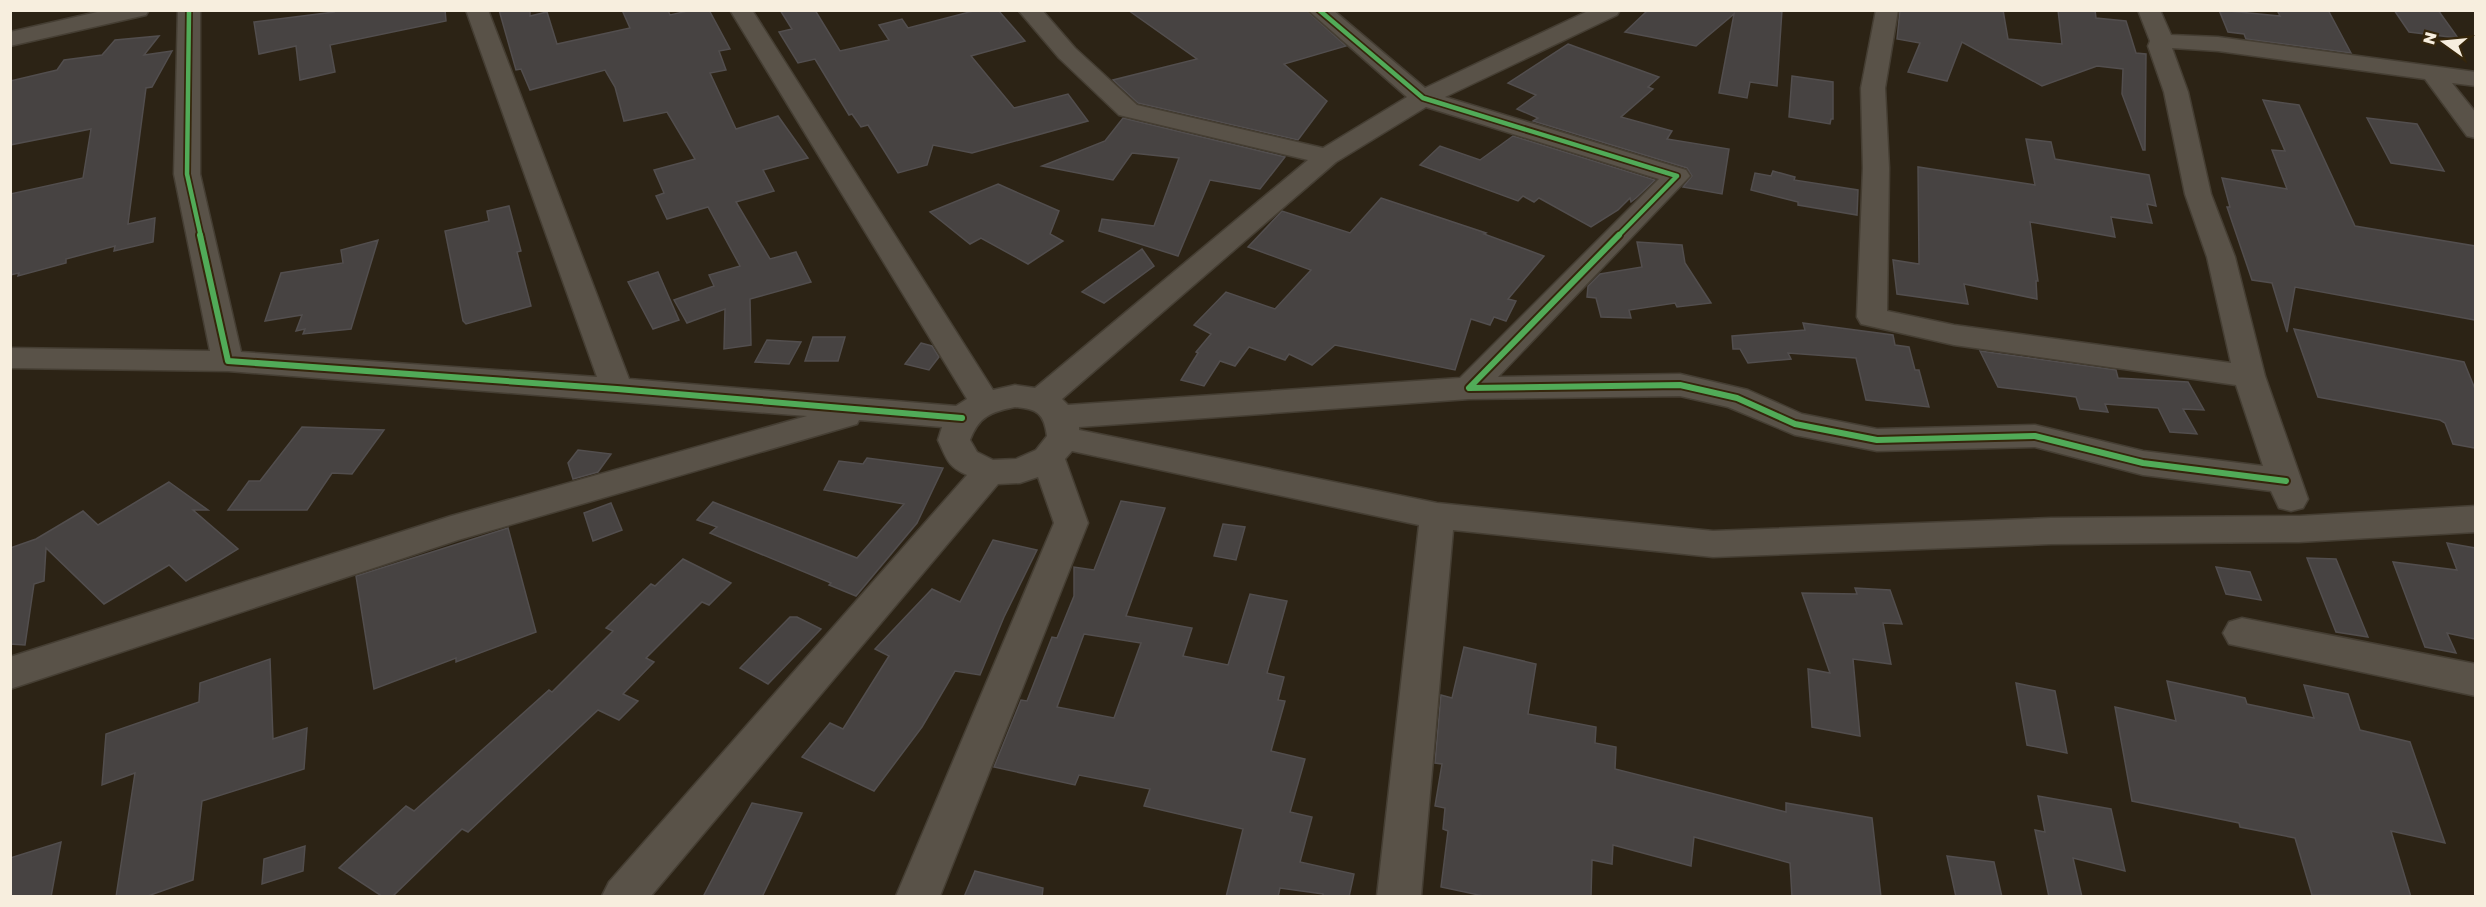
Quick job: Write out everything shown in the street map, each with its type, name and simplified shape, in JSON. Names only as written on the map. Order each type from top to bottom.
[{"type":"street","points":[[10,39],[138,10]]},
{"type":"street","points":[[189,10],[187,174],[228,361]]},
{"type":"street","points":[[477,10],[617,389]]},
{"type":"street","points":[[741,10],[974,410]]},
{"type":"street","points":[[1029,10],[1067,53],[1128,110],[1327,157]]},
{"type":"street","points":[[1319,10],[1423,98],[1677,176],[1469,387]]},
{"type":"street","points":[[1887,10],[1873,88],[1876,168],[1872,317],[1954,335],[2250,376]]},
{"type":"street","points":[[2149,10],[2163,41]]},
{"type":"street","points":[[974,410],[954,440],[964,460],[989,471],[1020,471],[1054,428],[1327,157],[1423,98],[1600,12]]},
{"type":"street","points":[[2163,41],[2160,46],[2176,92],[2198,194],[2221,257],[2250,376],[2286,481],[2299,529]]},
{"type":"street","points":[[2163,41],[2218,44],[2366,62],[2475,79]]},
{"type":"street","points":[[2433,74],[2475,131]]},
{"type":"street","points":[[10,358],[228,361],[617,389],[866,410],[974,410],[1015,396],[1054,428],[1437,516],[1713,544],[2051,531],[2299,529],[2475,519]]},
{"type":"street","points":[[1054,428],[1469,387],[1680,385],[1737,399],[1795,424],[1877,440],[2035,436],[2143,463],[2286,481]]},
{"type":"street","points":[[10,673],[451,530],[866,410]]},
{"type":"street","points":[[918,897],[1071,523],[1054,428]]},
{"type":"street","points":[[624,897],[989,471]]},
{"type":"street","points":[[1399,897],[1437,516]]},
{"type":"street","points":[[2242,633],[2475,680]]},
{"type":"building","points":[[334,10],[445,10],[446,21],[330,45],[335,72],[300,80],[296,46],[259,54],[254,22],[334,12]]},
{"type":"building","points":[[499,10],[530,10],[530,16],[547,12],[557,44],[630,28],[622,10],[668,10],[670,15],[692,10],[709,10],[730,49],[719,51],[726,70],[710,73],[736,129],[778,116],[808,158],[763,170],[774,191],[736,202],[770,259],[796,252],[811,282],[750,299],[751,345],[724,349],[725,309],[687,323],[674,300],[714,286],[709,275],[740,266],[708,207],[667,219],[656,196],[664,193],[654,170],[695,159],[667,112],[624,121],[615,87],[605,70],[530,90],[521,69],[516,70]]},
{"type":"building","points":[[780,10],[815,10],[840,51],[889,40],[879,25],[902,19],[908,28],[977,10],[998,10],[1025,41],[971,56],[1014,108],[1068,94],[1088,121],[972,153],[933,145],[927,165],[898,173],[868,125],[861,127],[852,114],[849,115],[815,59],[798,63],[779,32],[792,29]]},
{"type":"building","points":[[1128,10],[1306,10],[1346,46],[1284,64],[1327,101],[1298,140],[1138,103],[1113,80],[1197,59]]},
{"type":"building","points":[[1648,10],[1782,10],[1777,86],[1750,82],[1747,98],[1719,93],[1734,14],[1696,46],[1625,32]]},
{"type":"building","points":[[1900,10],[2003,10],[2008,39],[2062,44],[2058,10],[2095,10],[2096,18],[2126,21],[2136,53],[2146,54],[2145,150],[2143,150],[2122,94],[2123,69],[2097,66],[2042,86],[1962,42],[1947,81],[1908,72],[1920,43],[1897,39]]},
{"type":"building","points":[[2219,10],[2280,16],[2277,10],[2328,10],[2351,53],[2246,39],[2244,34],[2228,32]]},
{"type":"building","points":[[2394,10],[2438,10],[2458,38],[2409,32]]},
{"type":"building","points":[[159,36],[144,55],[172,51],[152,87],[146,88],[128,224],[155,218],[153,242],[114,251],[115,246],[66,259],[66,263],[18,276],[19,273],[10,275],[10,194],[83,178],[91,129],[10,145],[10,81],[57,70],[64,60],[102,55],[115,40]]},
{"type":"building","points":[[1568,44],[1659,77],[1648,87],[1653,89],[1621,117],[1672,131],[1667,139],[1729,149],[1722,194],[1683,187],[1692,176],[1687,168],[1533,121],[1538,118],[1517,109],[1536,95],[1508,83]]},
{"type":"building","points":[[1792,76],[1833,82],[1833,119],[1830,124],[1789,117]]},
{"type":"building","points":[[2263,100],[2299,105],[2355,226],[2475,246],[2475,320],[2295,287],[2287,332],[2272,283],[2252,280],[2227,207],[2230,207],[2222,178],[2287,189],[2272,150],[2285,151]]},
{"type":"building","points":[[1123,118],[1285,157],[1260,189],[1210,180],[1178,256],[1099,231],[1102,219],[1154,226],[1179,158],[1132,153],[1113,180],[1042,166],[1105,141]]},
{"type":"building","points":[[2367,118],[2417,124],[2444,171],[2391,163]]},
{"type":"building","points":[[1513,136],[1655,180],[1631,202],[1630,198],[1618,210],[1591,227],[1539,198],[1534,202],[1523,196],[1518,201],[1420,165],[1440,146],[1480,160]]},
{"type":"building","points":[[2026,139],[2051,142],[2055,159],[2149,175],[2156,206],[2147,204],[2152,223],[2111,217],[2115,237],[2030,222],[2038,281],[2036,281],[2037,299],[1964,284],[1968,304],[1897,294],[1893,260],[1919,264],[1918,167],[2035,185]]},
{"type":"building","points":[[1773,171],[1795,177],[1794,180],[1858,190],[1857,215],[1798,205],[1798,202],[1751,190],[1755,173],[1771,176]]},
{"type":"building","points":[[998,184],[1059,211],[1050,234],[1063,241],[1028,264],[981,238],[970,244],[930,212]]},
{"type":"building","points":[[1381,198],[1486,233],[1484,234],[1544,256],[1508,299],[1516,301],[1506,321],[1494,317],[1490,325],[1471,319],[1455,370],[1335,345],[1312,365],[1289,354],[1285,360],[1249,347],[1235,366],[1220,361],[1204,386],[1181,380],[1198,353],[1196,352],[1211,334],[1194,325],[1226,292],[1275,309],[1311,270],[1248,247],[1282,211],[1350,233]]},
{"type":"building","points":[[509,206],[521,251],[517,252],[531,306],[466,324],[463,321],[445,231],[489,221],[487,211]]},
{"type":"building","points":[[378,240],[351,329],[303,334],[305,329],[296,331],[302,315],[265,321],[281,273],[343,263],[341,250]]},
{"type":"building","points":[[1637,242],[1682,245],[1685,263],[1711,303],[1677,307],[1675,303],[1629,310],[1631,318],[1601,317],[1596,298],[1587,297],[1588,286],[1600,274],[1642,267]]},
{"type":"building","points":[[1142,249],[1154,266],[1104,303],[1082,292]]},
{"type":"building","points":[[658,272],[679,320],[653,329],[628,282]]},
{"type":"building","points":[[1803,323],[1893,335],[1895,345],[1909,347],[1915,370],[1919,370],[1929,407],[1866,400],[1856,358],[1788,353],[1791,359],[1748,363],[1740,349],[1733,349],[1732,336],[1805,330]]},
{"type":"building","points":[[2294,329],[2464,362],[2475,389],[2475,448],[2453,444],[2445,423],[2440,420],[2318,397]]},
{"type":"building","points":[[813,337],[845,337],[838,361],[805,361]]},
{"type":"building","points":[[767,340],[801,342],[789,364],[755,362]]},
{"type":"building","points":[[921,343],[932,346],[939,357],[929,370],[905,364]]},
{"type":"building","points":[[1980,351],[2116,370],[2118,378],[2188,382],[2204,410],[2183,409],[2197,434],[2170,432],[2158,408],[2105,404],[2108,412],[2080,409],[2076,397],[1998,387]]},
{"type":"building","points":[[302,427],[384,430],[352,474],[332,473],[307,510],[228,510],[249,481],[260,481]]},
{"type":"building","points":[[578,450],[611,454],[598,472],[573,479],[568,463]]},
{"type":"building","points":[[867,458],[943,468],[917,523],[856,596],[829,585],[831,583],[710,533],[717,527],[697,520],[713,502],[857,558],[904,504],[824,490],[839,461],[863,464]]},
{"type":"building","points":[[169,482],[208,510],[193,510],[238,549],[186,581],[169,565],[104,604],[46,548],[44,581],[34,584],[25,645],[10,644],[10,548],[36,539],[83,511],[98,525]]},
{"type":"building","points":[[1121,501],[1165,508],[1126,616],[1192,628],[1183,656],[1228,665],[1250,594],[1287,601],[1267,673],[1284,677],[1278,700],[1285,701],[1271,751],[1305,759],[1290,812],[1312,817],[1300,862],[1354,874],[1349,897],[1323,897],[1323,894],[1280,888],[1278,897],[1226,897],[1243,829],[1144,806],[1150,789],[1079,775],[1075,785],[994,767],[1021,700],[1027,701],[1052,637],[1057,638],[1074,596],[1074,567],[1094,570]],"holes":[[[1084,634],[1141,643],[1114,718],[1057,707]]]},
{"type":"building","points":[[611,503],[622,530],[593,541],[584,513]]},
{"type":"building","points":[[1223,524],[1245,527],[1236,560],[1214,556]]},
{"type":"building","points":[[508,528],[536,632],[456,662],[456,658],[374,689],[356,576]]},
{"type":"building","points":[[993,540],[1037,550],[1004,617],[980,675],[955,671],[922,727],[874,791],[802,757],[830,723],[843,729],[889,656],[875,649],[932,589],[960,602]]},
{"type":"building","points":[[2447,543],[2475,548],[2475,639],[2447,633],[2456,653],[2425,647],[2393,562],[2457,570]]},
{"type":"building","points":[[2307,558],[2336,559],[2368,637],[2336,632]]},
{"type":"building","points":[[683,559],[731,583],[709,605],[702,602],[646,658],[654,662],[623,694],[638,701],[619,720],[598,710],[468,832],[462,829],[392,897],[383,897],[339,868],[406,806],[414,811],[549,690],[552,692],[613,631],[606,628],[651,584],[655,586]]},
{"type":"building","points":[[2216,567],[2250,572],[2261,600],[2226,594]]},
{"type":"building","points":[[1855,588],[1890,590],[1902,624],[1883,623],[1891,664],[1853,659],[1860,736],[1812,727],[1808,669],[1830,673],[1802,593],[1857,594]]},
{"type":"building","points":[[790,617],[797,617],[821,629],[768,684],[740,668]]},
{"type":"building","points":[[1464,647],[1536,664],[1528,714],[1596,727],[1595,743],[1616,747],[1615,769],[1786,812],[1786,803],[1872,818],[1881,897],[1792,897],[1790,863],[1694,837],[1691,866],[1613,845],[1612,864],[1592,860],[1591,897],[1488,897],[1441,887],[1448,831],[1443,829],[1445,808],[1435,806],[1442,764],[1435,763],[1441,695],[1452,698]]},
{"type":"building","points":[[270,659],[273,739],[307,728],[304,769],[202,801],[193,880],[145,897],[116,897],[135,773],[102,785],[106,734],[199,702],[200,683]]},
{"type":"building","points":[[2167,681],[2245,698],[2247,704],[2314,718],[2304,685],[2348,694],[2360,730],[2410,742],[2445,843],[2391,831],[2411,897],[2312,895],[2295,838],[2240,827],[2239,823],[2132,801],[2115,707],[2176,721]]},
{"type":"building","points":[[2016,683],[2055,691],[2067,753],[2027,745]]},
{"type":"building","points":[[2038,796],[2111,809],[2125,871],[2073,858],[2082,897],[2049,897],[2035,830],[2045,832]]},
{"type":"building","points":[[752,803],[802,813],[762,897],[703,897]]},
{"type":"building","points":[[61,842],[51,897],[10,897],[10,858]]},
{"type":"building","points":[[305,846],[303,871],[262,884],[264,859]]},
{"type":"building","points":[[1947,856],[1994,862],[2002,897],[1956,897]]},
{"type":"building","points":[[975,871],[1043,888],[1042,897],[964,897]]},
{"type":"cycle path","points":[[189,10],[187,174],[228,361],[617,389],[962,418]]},
{"type":"cycle path","points":[[1319,10],[1423,98],[1677,176],[1469,388],[1680,385],[1737,398],[1795,424],[1877,440],[2035,436],[2143,463],[2286,481]]}]
